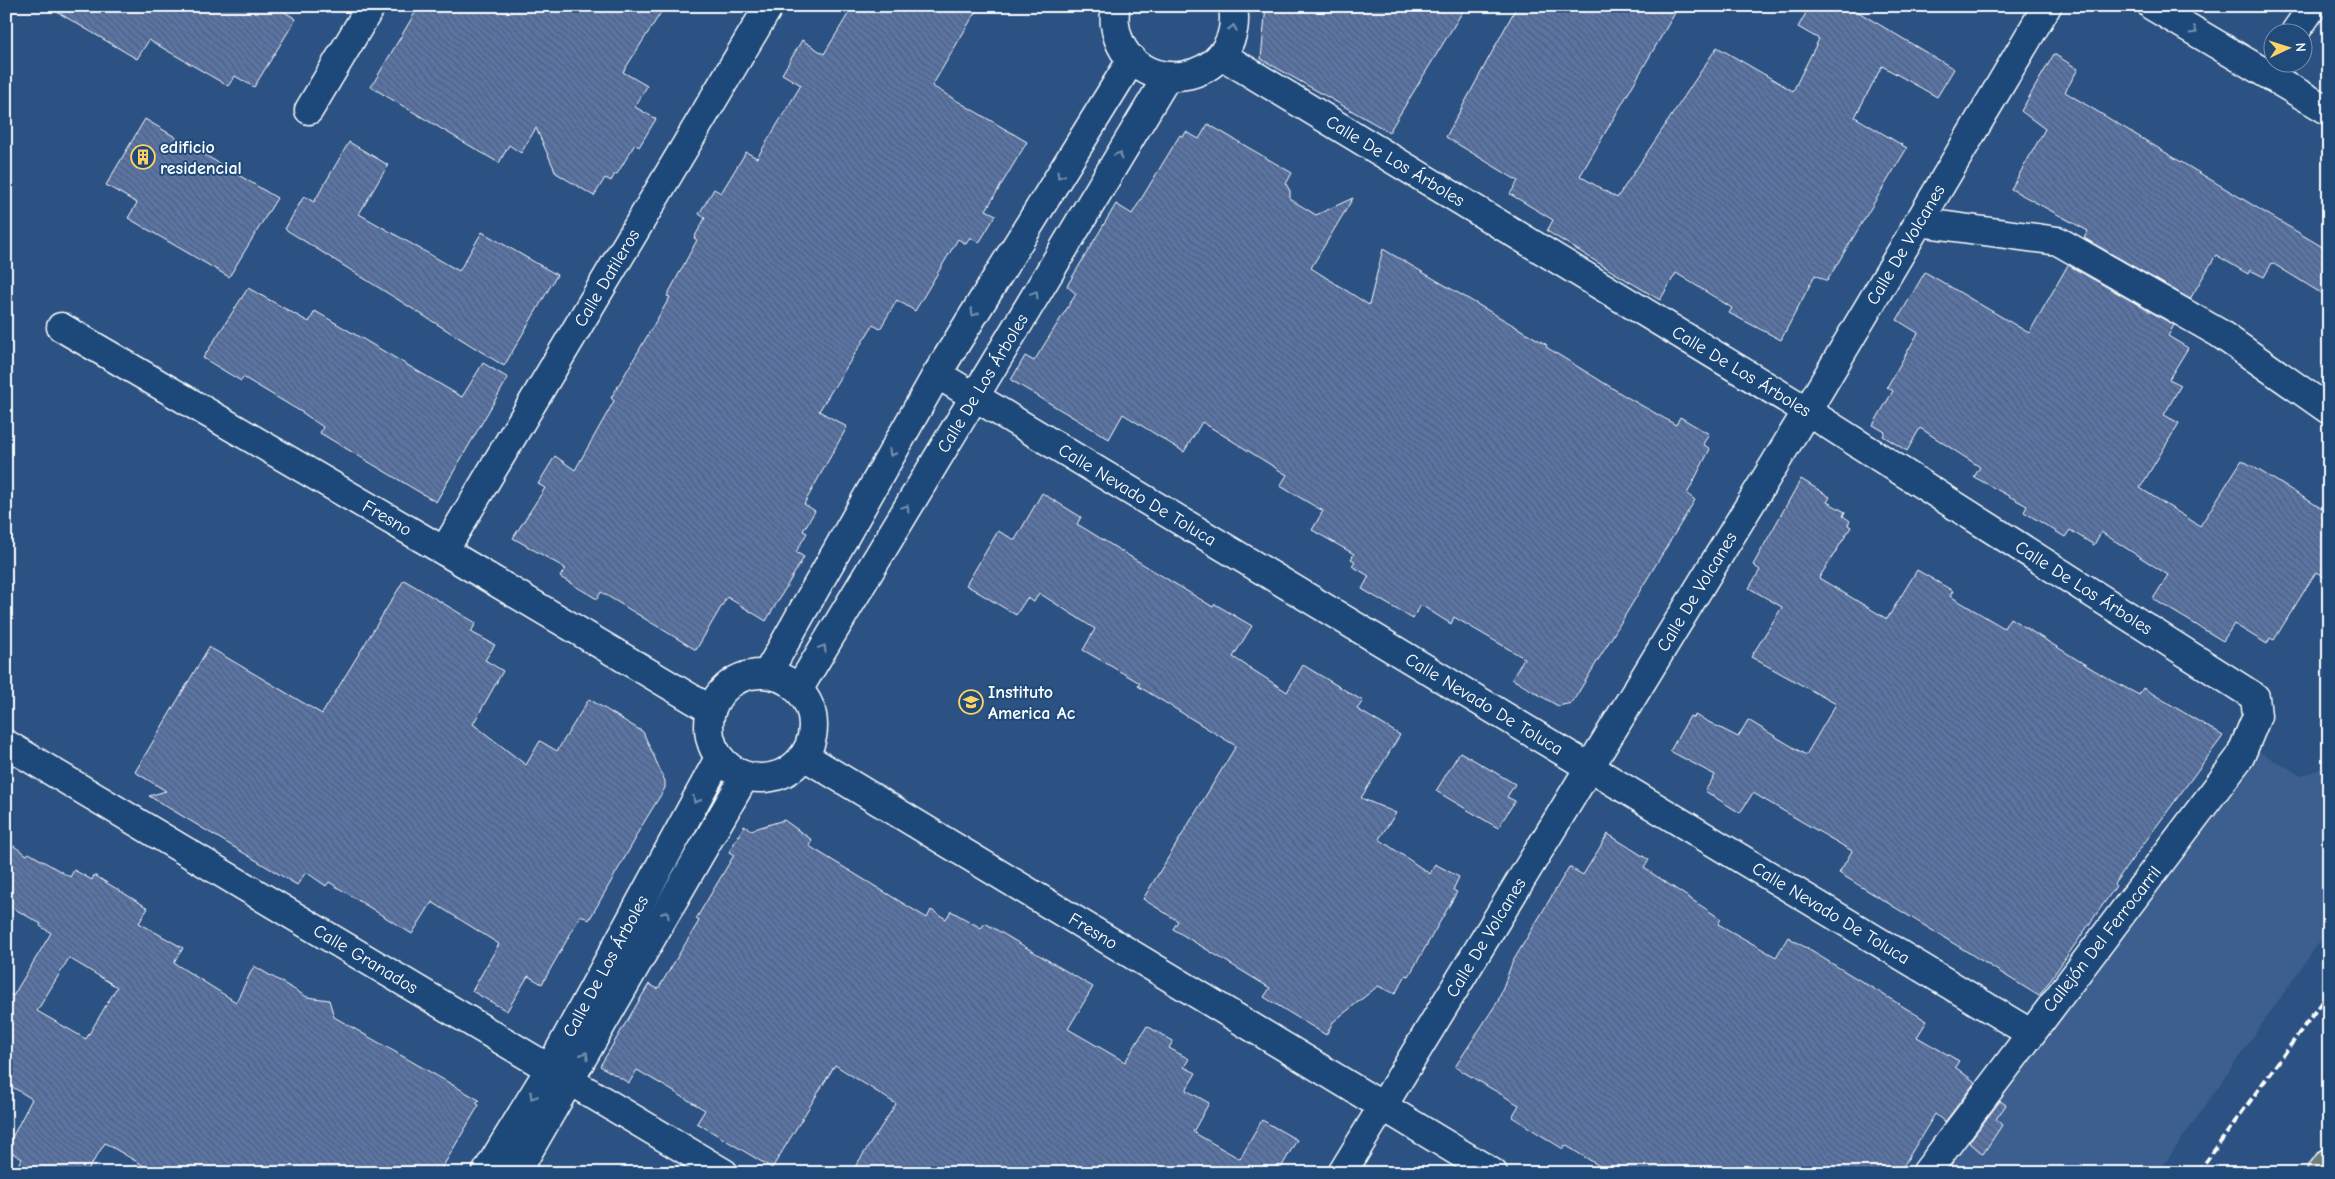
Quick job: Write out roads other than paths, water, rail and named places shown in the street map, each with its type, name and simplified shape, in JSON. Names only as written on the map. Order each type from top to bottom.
[{"type":"main road","points":[[2321,1173],[2329,1162]]},
{"type":"street","points":[[309,110],[371,6]]},
{"type":"street","name":"Calle Datileros","points":[[444,550],[769,6]]},
{"type":"street","points":[[1115,6],[1115,25],[1121,44],[1132,60],[1147,71],[1167,77],[1187,76],[1206,68],[1222,55],[1232,37],[1235,18],[1233,6]]},
{"type":"street","name":"Calle De Volcanes","points":[[1342,1173],[1806,410],[2047,6]]},
{"type":"street","points":[[2152,6],[2262,64]]},
{"type":"street","points":[[2302,22],[2313,6]]},
{"type":"street","name":"Calle De Los Árboles","points":[[1222,55],[1806,410],[2255,697]]},
{"type":"street","points":[[767,674],[937,374],[1132,60]]},
{"type":"street","points":[[2275,72],[2329,111]]},
{"type":"street","name":"Calle De Los Árboles","points":[[798,690],[1167,77]]},
{"type":"street","points":[[1918,222],[2058,241],[2219,333],[2329,410]]},
{"type":"street","name":"Fresno","points":[[61,327],[444,550],[711,710]]},
{"type":"street","name":"Calle Nevado De Toluca","points":[[937,374],[2030,1032]]},
{"type":"street","points":[[767,674],[784,679],[798,690],[809,705],[813,722],[811,741],[804,756],[792,768],[778,775],[762,778],[746,776],[731,769],[719,758],[711,743],[708,727],[711,710],[719,694],[732,682],[748,675],[767,674]]},
{"type":"street","name":"Callejón Del Ferrocarril","points":[[1926,1173],[2030,1032],[2240,757],[2257,716],[2255,697]]},
{"type":"street","name":"Calle Granados","points":[[6,744],[724,1173]]},
{"type":"street","name":"Fresno","points":[[804,756],[1492,1173]]},
{"type":"street","name":"Calle De Los Árboles","points":[[516,1173],[560,1074],[719,758]]},
{"type":"street","name":"Calle De Los Árboles","points":[[486,1173],[560,1074],[746,776]]},
{"type":"railway","points":[[2198,1173],[2329,992]]},
{"type":"place","name":"edificio residencial","points":[[143,157]]},
{"type":"place","name":"Instituto America Ac","points":[[971,702]]}]
